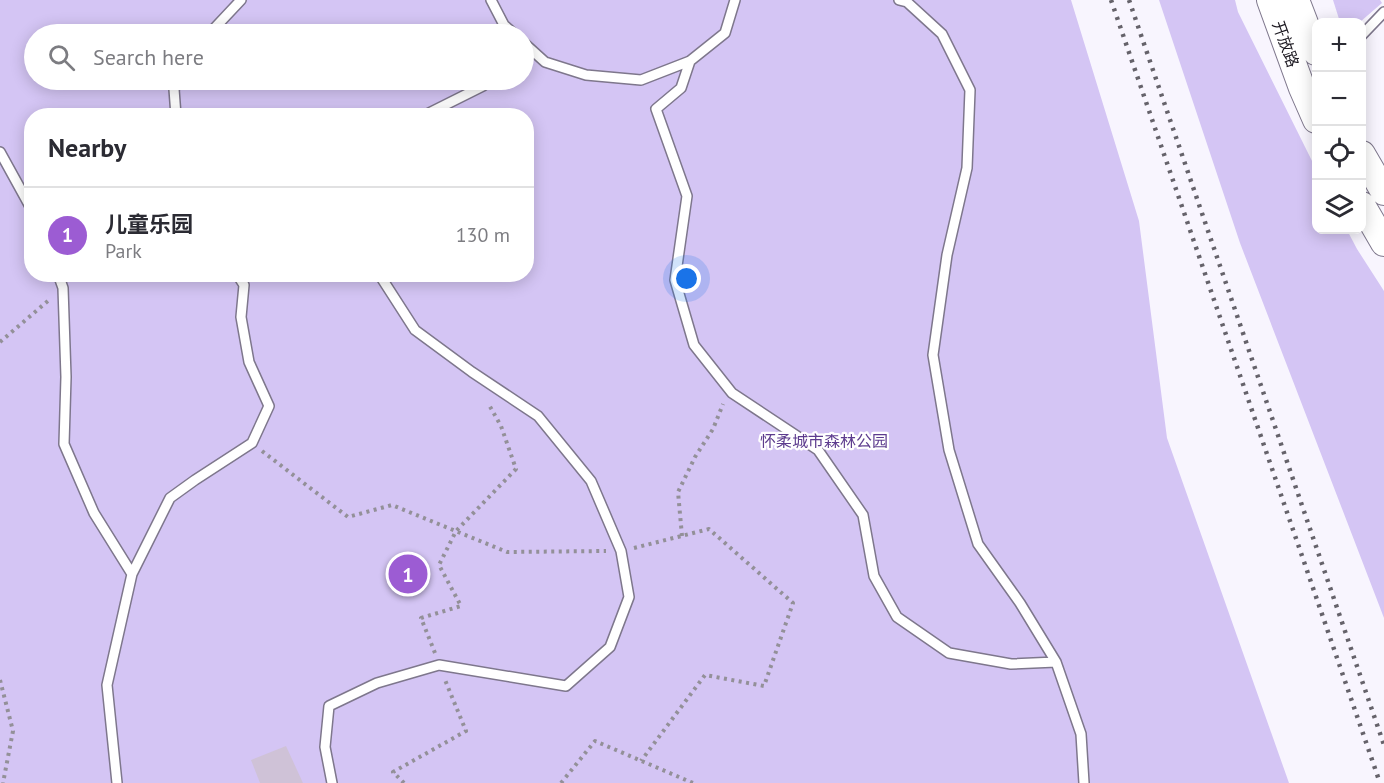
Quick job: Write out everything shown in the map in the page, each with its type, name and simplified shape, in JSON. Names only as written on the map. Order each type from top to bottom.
[{"type":"main road","name":"开放路","points":[[1270,0],[1312,109]]},
{"type":"main road","name":"开放路","points":[[1296,0],[1312,40]]},
{"type":"main road","points":[[1366,161],[1384,192]]},
{"type":"main road","points":[[1366,212],[1384,243]]},
{"type":"lane","points":[[218,24],[241,0]]},
{"type":"lane","points":[[490,0],[500,24]]},
{"type":"lane","points":[[534,52],[545,62],[586,75],[641,80],[690,61],[725,33],[735,0]]},
{"type":"lane","points":[[899,0],[907,2],[942,34],[970,90],[967,168],[947,255],[933,356],[949,450],[978,544],[1020,603],[1056,662],[1081,734],[1084,783]]},
{"type":"lane","points":[[1366,31],[1384,12]]},
{"type":"lane","points":[[690,61],[681,88],[656,109],[687,196],[675,280],[694,345],[732,393],[818,450],[863,515],[874,576],[897,617],[949,653],[1011,664],[1056,662]]},
{"type":"lane","points":[[174,90],[175,108]]},
{"type":"lane","points":[[439,108],[475,90]]},
{"type":"lane","points":[[0,152],[24,196]]},
{"type":"lane","points":[[61,282],[63,288],[66,377],[64,444],[94,513],[132,574]]},
{"type":"lane","points":[[117,783],[107,685],[132,574],[170,498],[252,443],[269,406],[249,362],[241,317],[244,285],[242,282]]},
{"type":"lane","points":[[332,783],[325,747],[329,706],[377,682],[439,665],[566,686],[610,647],[629,597],[621,551],[591,481],[538,416],[415,330],[384,282]]},
{"type":"path","points":[[0,342],[63,288]]},
{"type":"path","points":[[404,783],[393,772],[466,731],[421,618],[461,606],[439,565],[456,531],[516,469],[501,426],[472,372]]},
{"type":"path","points":[[682,536],[678,492],[695,457],[713,429],[722,406],[726,385]]},
{"type":"path","points":[[252,443],[348,517],[392,506],[507,552],[621,551],[709,529],[793,603],[764,686],[705,675],[641,761]]},
{"type":"path","points":[[0,680],[13,731],[3,783]]},
{"type":"path","points":[[561,783],[595,741],[693,783]]},
{"type":"green space","name":"怀柔城市森林公园","points":[[0,0],[1071,0],[1139,221],[1167,438],[1289,783],[0,783]]},
{"type":"green space","points":[[1159,0],[1235,0],[1238,12],[1312,161],[1312,234],[1349,234],[1384,291],[1384,618],[1240,243]]},
{"type":"green space","points":[[1333,0],[1380,0],[1382,3],[1365,18],[1339,18]]},
{"type":"building","points":[[286,746],[303,783],[260,783],[251,760]]},
{"type":"railway","points":[[1111,0],[1380,783]]},
{"type":"railway","points":[[1129,0],[1384,745]]},
{"type":"place","name":"儿童乐园","points":[[408,574]]}]
